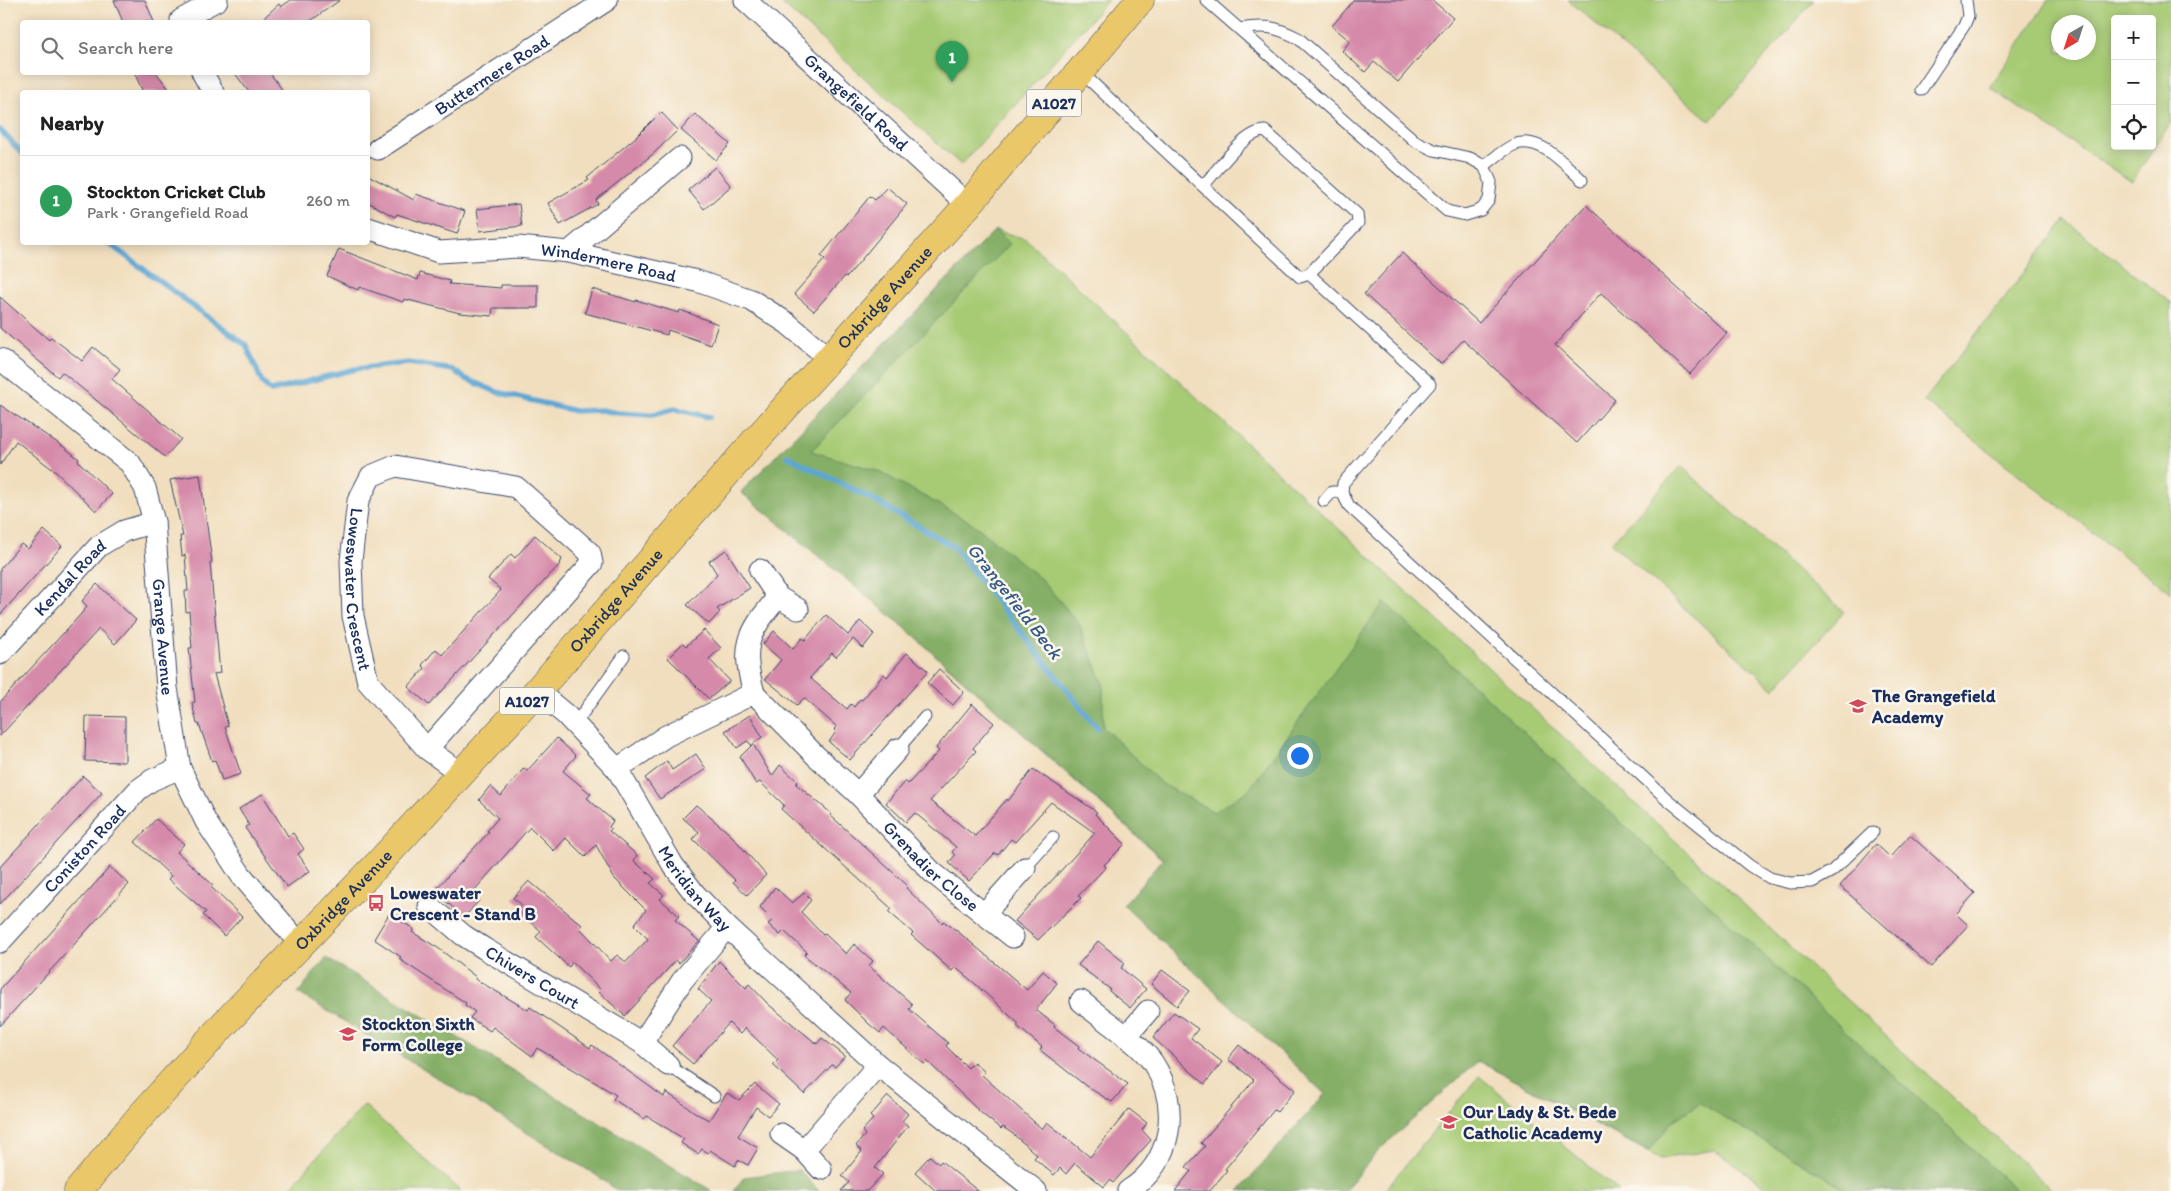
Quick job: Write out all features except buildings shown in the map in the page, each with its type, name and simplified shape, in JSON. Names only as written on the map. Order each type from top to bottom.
[{"type":"main road","name":"Oxbridge Avenue","points":[[78,1191],[139,1118],[300,944],[378,864],[537,690],[754,442],[831,360],[968,205],[1140,0]]},
{"type":"street","points":[[180,14],[217,0]]},
{"type":"street","name":"Buttermere Road","points":[[378,149],[607,0]]},
{"type":"street","name":"Grangefield Road","points":[[745,0],[968,205]]},
{"type":"street","points":[[204,75],[213,90]]},
{"type":"street","points":[[569,252],[680,158]]},
{"type":"street","name":"Windermere Road","points":[[370,229],[439,252],[518,247],[569,252],[697,281],[751,300],[787,323],[831,360]]},
{"type":"street","name":"Grange Avenue","points":[[0,359],[130,463],[145,488],[154,522],[167,688],[180,768],[206,822],[241,875],[300,944]]},
{"type":"street","name":"Loweswater Crescent","points":[[427,749],[592,563],[590,553],[516,487],[394,466],[371,476],[358,502],[351,561],[353,616],[368,682],[427,749],[460,773]]},
{"type":"street","name":"Kendal Road","points":[[0,654],[99,546],[124,531],[154,522]]},
{"type":"street","points":[[760,570],[778,597],[798,609]]},
{"type":"street","name":"Grenadier Close","points":[[778,597],[758,621],[747,644],[746,666],[754,693],[816,756],[858,794],[932,872],[984,914],[1025,868]]},
{"type":"street","name":"Meridian Way","points":[[537,690],[574,724],[617,769],[673,865],[695,894],[727,927],[878,1066],[1036,1191]]},
{"type":"street","points":[[617,769],[666,736],[754,693]]},
{"type":"street","points":[[858,794],[898,749]]},
{"type":"street","name":"Coniston Road","points":[[0,942],[138,790],[152,780],[180,768]]},
{"type":"street","name":"Chivers Court","points":[[429,906],[463,935],[642,1043],[668,1065]]},
{"type":"street","points":[[984,914],[1013,937]]},
{"type":"street","points":[[642,1043],[682,981],[727,927]]},
{"type":"street","points":[[1081,1001],[1126,1037],[1153,1062],[1168,1092],[1171,1121],[1167,1142],[1156,1165],[1137,1186],[1128,1191]]},
{"type":"street","points":[[1126,1037],[1148,1011]]},
{"type":"street","points":[[804,1150],[878,1066]]},
{"type":"street","points":[[781,1134],[804,1150],[821,1169]]},
{"type":"lane","points":[[1206,0],[1239,29],[1447,211],[1465,215],[1481,210],[1489,200],[1491,182],[1484,166],[1470,158],[1434,150],[1414,141],[1298,38],[1280,29],[1264,25],[1239,29]]},
{"type":"lane","points":[[1921,90],[1964,26],[1968,16],[1966,0]]},
{"type":"lane","points":[[1081,72],[1300,277],[1309,274],[1358,223],[1357,214],[1265,131],[1257,131],[1248,137],[1204,186]]},
{"type":"lane","points":[[1484,166],[1515,144],[1527,142],[1545,148],[1582,180]]},
{"type":"lane","points":[[1309,274],[1430,384],[1343,483],[1342,492],[1349,506],[1668,800],[1750,866],[1770,878],[1790,883],[1812,882],[1832,871],[1873,832]]},
{"type":"lane","points":[[1324,501],[1332,492],[1342,492]]},
{"type":"lane","points":[[574,724],[624,656]]},
{"type":"lane","points":[[898,749],[925,717]]},
{"type":"lane","points":[[1025,868],[1053,837]]},
{"type":"lane","points":[[668,1065],[714,1096]]},
{"type":"green space","points":[[778,0],[1108,0],[961,165]]},
{"type":"green space","points":[[1568,0],[1814,0],[1710,121]]},
{"type":"green space","points":[[2048,0],[2171,0],[2171,122],[2156,145],[2156,15],[2111,15],[2111,150],[2153,150],[2132,182],[1990,88]]},
{"type":"green space","points":[[2065,220],[2171,303],[2171,593],[1924,401]]},
{"type":"green space","points":[[995,230],[1026,239],[2053,1191],[1772,1191],[1714,1150],[1661,1159],[1478,1061],[1163,860],[903,626],[741,492]]},
{"type":"green space","points":[[995,230],[1010,244],[811,451],[878,471],[972,523],[1042,580],[1079,624],[1103,683],[1103,727],[1161,783],[1214,812],[1249,790],[1384,602],[2017,1191],[1846,1191],[1834,1182],[1700,1103],[1671,1122],[1649,1152],[1478,1061],[1380,1149],[1344,1191],[1239,1191],[1325,1094],[1123,905],[1163,859],[903,626],[741,492]]},
{"type":"green space","points":[[1681,466],[1844,612],[1774,689],[1611,543]]},
{"type":"green space","points":[[326,958],[712,1191],[618,1191],[596,1175],[298,993]]},
{"type":"green space","points":[[1479,1076],[1619,1191],[1384,1191]]},
{"type":"green space","points":[[364,1105],[461,1191],[287,1191]]},
{"type":"green space","points":[[799,1170],[819,1191],[734,1191],[744,1177]]},
{"type":"waterway","name":"Grangefield Beck","points":[[0,130],[20,151]]},
{"type":"waterway","name":"Grangefield Beck","points":[[111,245],[246,345],[262,382],[271,391],[355,369],[409,363],[453,370],[464,378],[497,392],[575,411],[601,410],[652,415],[675,409],[709,417]]},
{"type":"waterway","name":"Grangefield Beck","points":[[787,456],[870,498],[954,547],[1097,728]]},
{"type":"place","name":"Stockton Cricket Club","points":[[952,82]]},
{"type":"place","name":"The Grangefield Academy","points":[[1858,706]]},
{"type":"place","name":"Loweswater Crescent - Stand B","points":[[376,903]]},
{"type":"place","name":"Stockton Sixth Form College","points":[[348,1034]]},
{"type":"place","name":"Our Lady & St. Bede Catholic Academy","points":[[1449,1122]]}]
